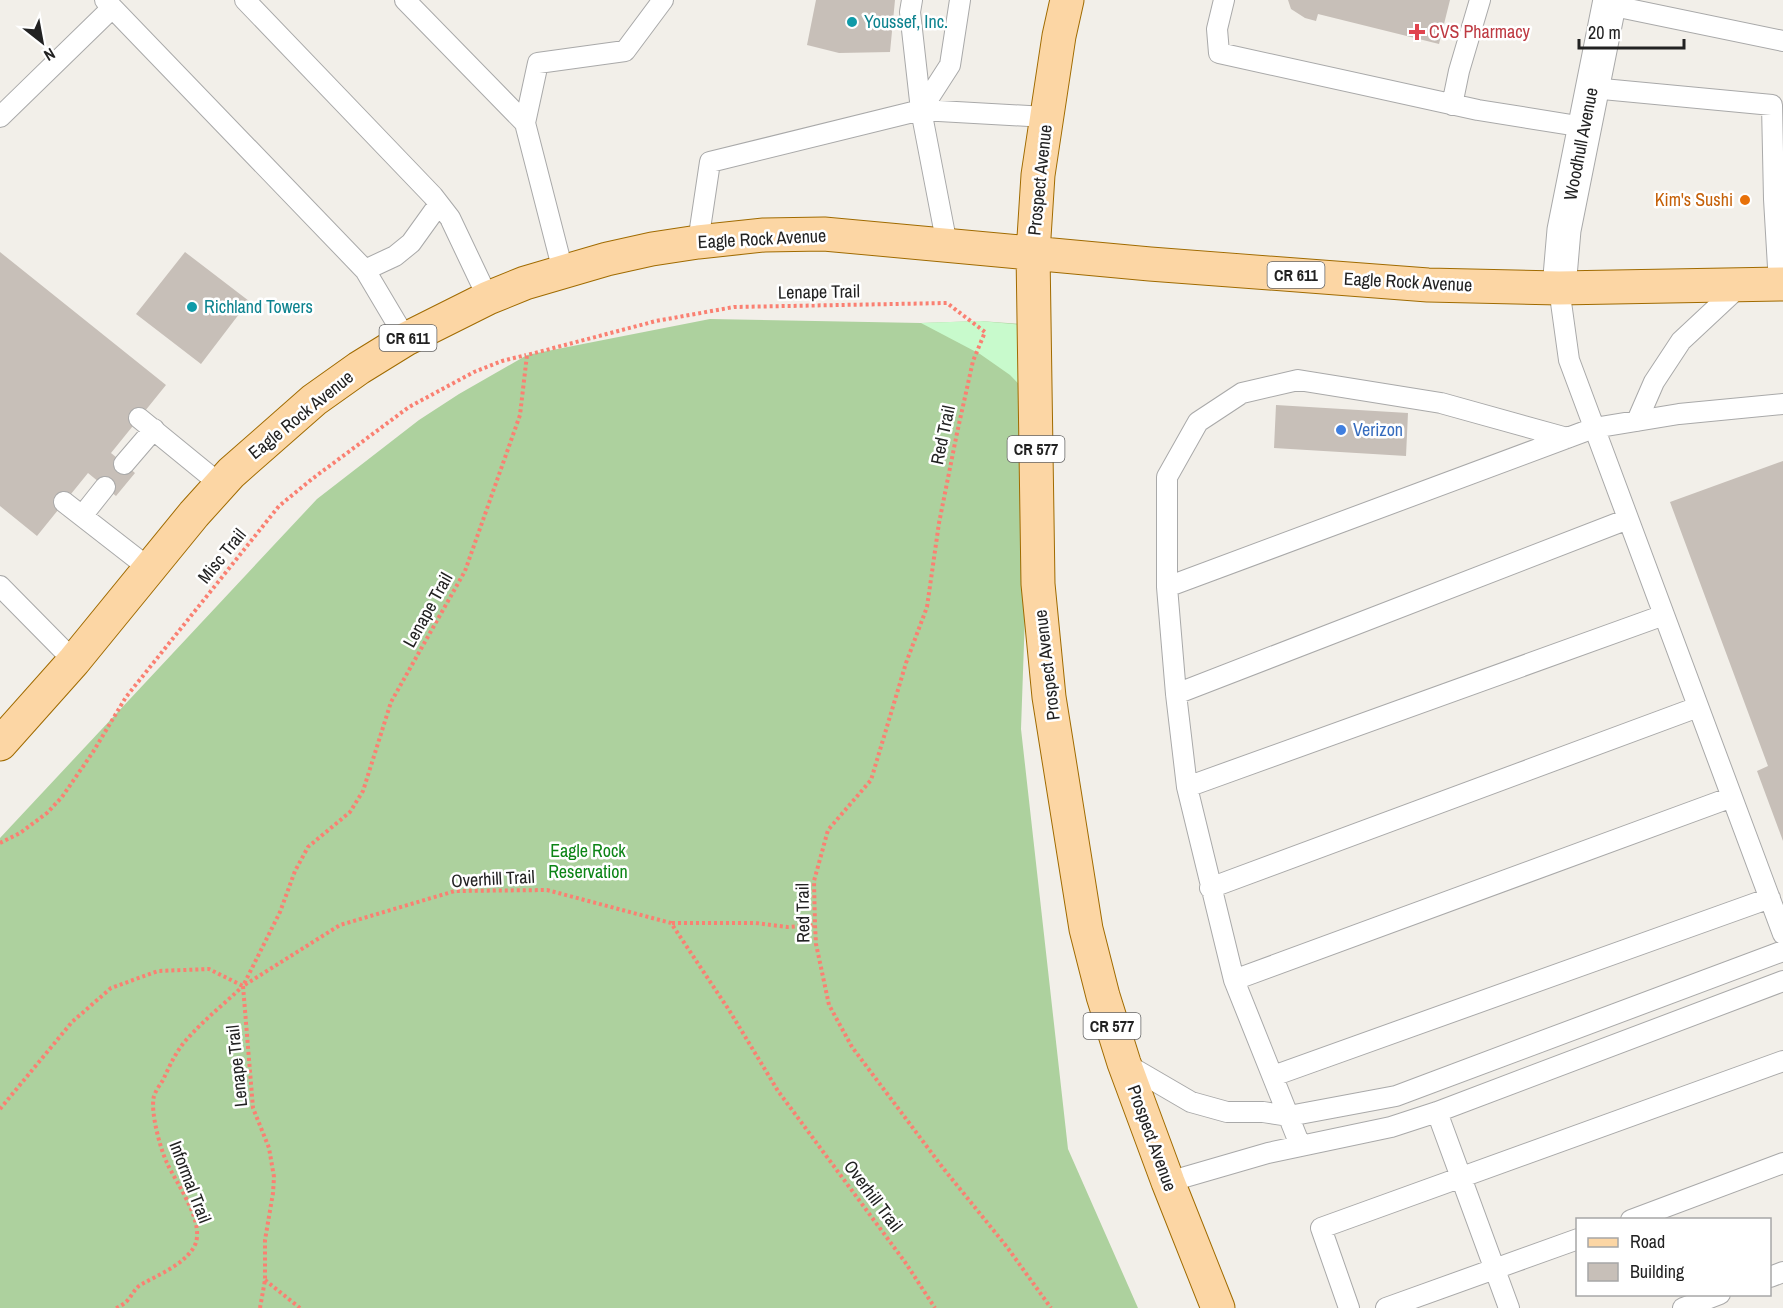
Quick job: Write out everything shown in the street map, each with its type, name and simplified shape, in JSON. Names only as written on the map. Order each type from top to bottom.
[{"type":"main road","name":"Prospect Avenue","points":[[1067,0],[1059,36],[1038,175],[1033,253],[1038,584],[1049,698],[1086,929],[1103,996],[1124,1063],[1218,1308]]},
{"type":"main road","name":"Eagle Rock Avenue","points":[[0,744],[74,661],[194,514],[231,473],[314,400],[359,368],[406,339],[488,298],[563,271],[641,251],[698,242],[764,236],[824,234],[1428,285],[1559,288],[1781,284]]},
{"type":"street","name":"Woodhull Avenue","points":[[1559,288],[1564,230],[1609,2]]},
{"type":"lane","points":[[245,0],[440,204],[450,218],[488,298]]},
{"type":"lane","points":[[405,0],[525,123]]},
{"type":"lane","points":[[563,271],[525,123],[538,63],[625,51],[663,0]]},
{"type":"lane","points":[[912,0],[910,12],[921,110],[947,245]]},
{"type":"lane","points":[[921,110],[950,65],[960,0]]},
{"type":"lane","points":[[1224,0],[1217,29],[1219,53],[1452,105],[1584,127]]},
{"type":"lane","points":[[1452,105],[1459,71],[1480,0]]},
{"type":"lane","points":[[1609,2],[1783,41]]},
{"type":"lane","points":[[0,117],[109,4],[365,270],[406,339]]},
{"type":"lane","points":[[1592,88],[1772,105],[1779,198],[1781,284]]},
{"type":"lane","points":[[698,242],[710,162],[921,110],[1047,117]]},
{"type":"lane","points":[[365,270],[395,256],[411,243],[440,204]]},
{"type":"lane","points":[[1637,421],[1654,382],[1681,341],[1741,285]]},
{"type":"lane","points":[[1559,288],[1569,360],[1783,934]]},
{"type":"lane","points":[[1300,1145],[1234,980],[1187,787],[1167,586],[1167,477],[1198,422],[1242,393],[1298,380],[1441,403],[1567,438]]},
{"type":"lane","points":[[1167,586],[1594,428],[1679,414],[1783,404]]},
{"type":"lane","points":[[124,464],[147,423],[221,485]]},
{"type":"lane","points":[[82,516],[105,487]]},
{"type":"lane","points":[[64,502],[150,569]]},
{"type":"lane","points":[[1176,694],[1628,519]]},
{"type":"lane","points":[[0,586],[74,661]]},
{"type":"lane","points":[[1187,787],[1664,615]]},
{"type":"lane","points":[[1210,888],[1698,707]]},
{"type":"lane","points":[[1234,980],[1732,797]]},
{"type":"lane","points":[[1273,1076],[1770,898]]},
{"type":"lane","points":[[1124,1063],[1191,1102],[1227,1112],[1263,1112],[1289,1116],[1396,1096],[1783,951]]},
{"type":"lane","points":[[1168,1182],[1300,1145],[1391,1127],[1437,1112],[1783,981]]},
{"type":"lane","points":[[1349,1308],[1321,1228],[1783,1060]]},
{"type":"lane","points":[[1437,1112],[1509,1308]]},
{"type":"lane","points":[[1636,1218],[1783,1162]]},
{"type":"lane","points":[[1386,1308],[1576,1240]]},
{"type":"lane","points":[[1683,1308],[1715,1296]]},
{"type":"path","name":"Lenape Trail","points":[[260,1308],[265,1280],[265,1240],[274,1177],[269,1148],[253,1108],[243,986],[280,912],[295,871],[308,847],[350,812],[363,791],[391,702],[465,571],[520,414],[527,355],[656,321],[734,307],[947,303],[984,332]]},
{"type":"path","name":"Red Trail","points":[[984,332],[973,361],[957,433],[939,523],[927,607],[906,663],[872,780],[828,830],[814,881],[816,944],[829,1005],[852,1047],[943,1168],[1007,1247],[1051,1308]]},
{"type":"path","name":"Misc Trail","points":[[0,843],[29,827],[62,797],[126,697],[279,506],[409,406],[474,372],[502,361],[527,355]]},
{"type":"path","name":"Overhill Trail","points":[[243,986],[340,925],[455,891],[547,890],[671,922],[729,1010],[778,1091],[905,1262],[935,1308]]},
{"type":"path","points":[[671,922],[756,923],[787,927],[815,925]]},
{"type":"path","points":[[0,1109],[72,1022],[111,988],[158,971],[209,969],[243,986]]},
{"type":"path","name":"Informal Trail","points":[[116,1308],[125,1304],[133,1296],[138,1286],[181,1262],[194,1248],[197,1239],[196,1229],[189,1205],[167,1163],[160,1142],[155,1122],[154,1097],[170,1064],[187,1038],[243,986]]},
{"type":"path","points":[[265,1280],[300,1308]]},
{"type":"green space","name":"Eagle Rock Reservation","points":[[710,319],[921,323],[980,321],[1033,325],[1021,729],[1068,1149],[1138,1308],[0,1308],[0,838],[317,499],[419,420],[527,355]]},
{"type":"green space","points":[[980,321],[1033,326],[1032,398],[1010,375],[980,354],[921,323]]},
{"type":"building","name":"Youssef, Inc.","points":[[816,0],[895,0],[890,52],[839,53],[807,45]]},
{"type":"building","name":"CVS Pharmacy","points":[[1288,0],[1450,0],[1439,44],[1318,14],[1316,21],[1305,18],[1291,9]]},
{"type":"building","points":[[0,252],[166,385],[111,453],[135,473],[116,496],[88,473],[37,536],[0,506]]},
{"type":"building","name":"Richland Towers","points":[[185,252],[249,301],[201,364],[136,314]]},
{"type":"building","name":"Verizon","points":[[1276,405],[1408,413],[1406,456],[1274,448]]},
{"type":"building","points":[[1783,461],[1783,841],[1757,771],[1768,766],[1670,502]]},
{"type":"place","name":"Youssef, Inc.","points":[[852,22]]},
{"type":"place","name":"CVS Pharmacy","points":[[1417,32]]},
{"type":"place","name":"Kim's Sushi","points":[[1745,200]]},
{"type":"place","name":"Richland Towers","points":[[192,307]]},
{"type":"place","name":"Verizon","points":[[1341,430]]}]
